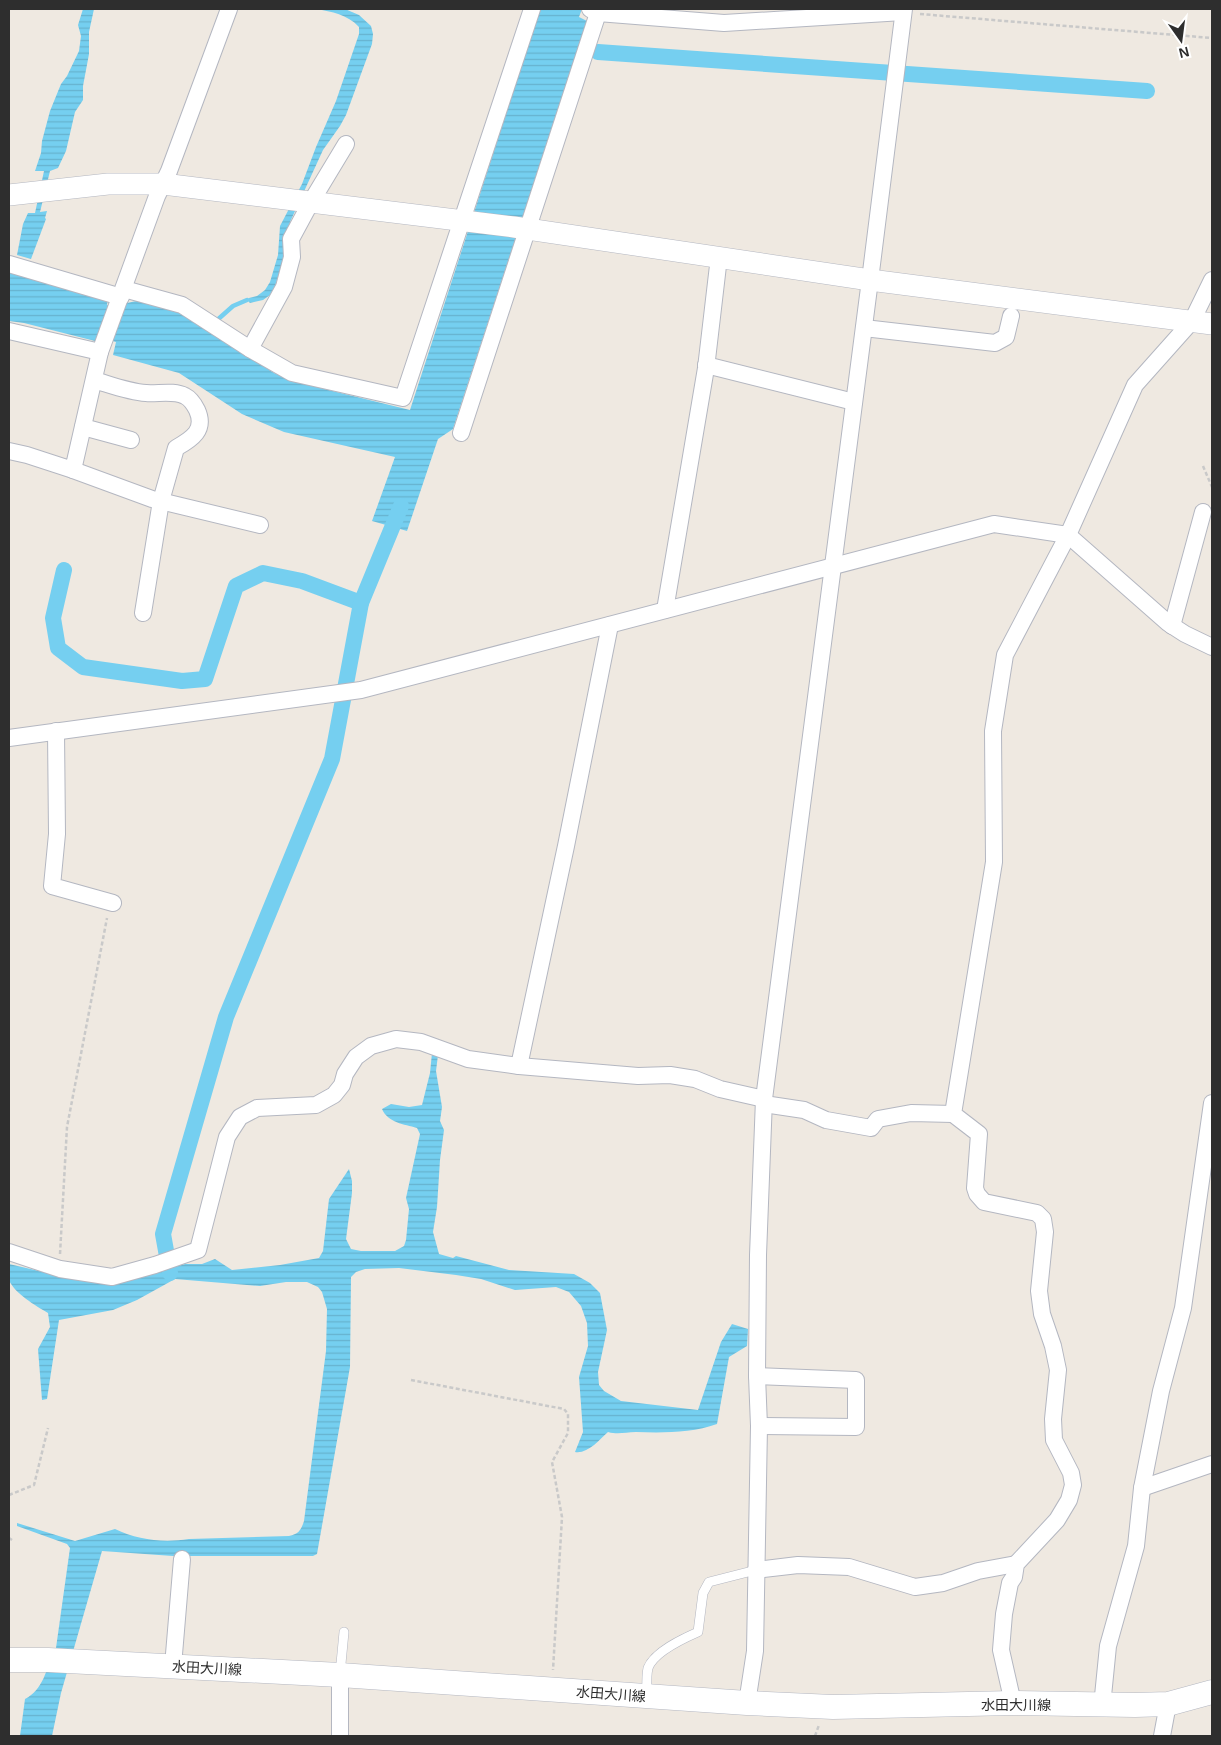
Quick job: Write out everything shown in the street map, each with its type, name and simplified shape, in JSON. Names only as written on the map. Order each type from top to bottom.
[{"type":"main road","name":"水田大川線","points":[[9,1660],[75,1661],[340,1675],[747,1703],[833,1707],[1168,1704],[1212,1692]]},
{"type":"street","points":[[73,470],[103,347],[228,9]]},
{"type":"street","points":[[9,264],[121,297],[182,305],[250,349],[292,373],[403,398],[469,222],[532,9]]},
{"type":"street","points":[[461,433],[521,228],[593,11],[724,23],[904,11],[764,1102],[758,1256],[757,1376],[759,1426],[755,1651],[747,1703]]},
{"type":"street","points":[[250,349],[284,287],[292,257],[291,239],[346,144]]},
{"type":"street","points":[[9,195],[108,184],[162,184],[521,228],[870,280],[1202,323]]},
{"type":"street","points":[[665,610],[706,365],[719,258]]},
{"type":"street","points":[[952,1114],[994,862],[993,731],[1005,655],[1068,535],[1135,385],[1202,323],[1212,280]]},
{"type":"street","points":[[864,328],[995,343],[1006,337],[1011,316]]},
{"type":"street","points":[[9,331],[103,347]]},
{"type":"street","points":[[706,365],[854,402]]},
{"type":"street","points":[[94,380],[146,393],[184,395],[194,403],[199,415],[200,426],[191,440],[176,448],[161,501],[143,612]]},
{"type":"street","points":[[83,427],[131,440]]},
{"type":"street","points":[[9,451],[73,470],[161,501],[260,525]]},
{"type":"street","points":[[1172,626],[1203,512]]},
{"type":"street","points":[[9,738],[362,690],[994,524],[1068,535],[1172,626],[1184,634],[1212,647]]},
{"type":"street","points":[[519,1066],[610,625]]},
{"type":"street","points":[[56,731],[57,834],[52,886],[111,902]]},
{"type":"street","points":[[9,1252],[60,1269],[112,1277],[156,1265],[198,1250],[227,1136],[240,1117],[257,1108],[316,1105],[334,1095],[342,1086],[345,1074],[356,1057],[371,1046],[396,1039],[421,1042],[468,1058],[519,1066],[638,1076],[670,1075],[695,1079],[720,1089],[764,1102],[804,1110],[826,1120],[871,1128],[878,1119],[911,1113],[952,1114],[979,1134],[975,1188],[984,1202],[1037,1213],[1044,1219],[1045,1232],[1039,1291],[1042,1314],[1054,1346],[1058,1370],[1053,1419],[1054,1440],[1071,1473],[1073,1484],[1069,1500],[1057,1520],[1016,1564],[1014,1577],[1010,1583],[1004,1614],[1001,1650],[1013,1704]]},
{"type":"street","points":[[1102,1706],[1108,1646],[1136,1546],[1142,1488],[1161,1391],[1183,1308],[1212,1104]]},
{"type":"street","points":[[757,1376],[856,1380],[856,1427],[759,1426]]},
{"type":"street","points":[[1142,1488],[1212,1464]]},
{"type":"street","points":[[173,1666],[182,1559]]},
{"type":"street","points":[[756,1570],[798,1565],[849,1567],[915,1587],[943,1583],[978,1571],[1016,1564]]},
{"type":"street","points":[[340,1675],[340,1736]]},
{"type":"street","points":[[1162,1736],[1168,1704]]},
{"type":"lane","points":[[647,1696],[648,1670],[651,1662],[670,1646],[698,1632],[703,1593],[709,1582],[756,1570]]},
{"type":"lane","points":[[340,1675],[344,1632]]},
{"type":"path","points":[[904,11],[1212,38]]},
{"type":"path","points":[[1203,466],[1212,487]]},
{"type":"path","points":[[60,1269],[67,1127],[111,902]]},
{"type":"path","points":[[411,1380],[564,1409],[568,1414],[568,1433],[552,1462],[562,1517],[552,1690]]},
{"type":"path","points":[[9,1495],[34,1484],[48,1428]]},
{"type":"water","points":[[83,9],[94,9],[89,32],[89,54],[83,86],[83,100],[75,112],[66,151],[58,168],[50,171],[40,212],[47,211],[46,219],[31,259],[17,255],[23,224],[28,213],[35,213],[44,171],[35,171],[41,153],[42,141],[50,111],[61,84],[79,51],[81,36],[78,25]]},
{"type":"water","points":[[316,9],[345,9],[359,15],[371,26],[373,34],[372,44],[346,115],[323,150],[290,222],[284,259],[275,286],[270,295],[263,300],[250,303],[247,300],[265,290],[270,282],[278,255],[280,226],[302,184],[336,101],[359,34],[359,27],[349,19],[339,14]]},
{"type":"water","points":[[540,9],[582,9],[579,17],[587,21],[453,429],[438,439],[407,531],[372,521],[395,457],[284,432],[242,414],[179,373],[113,355],[116,342],[98,337],[95,341],[9,321],[9,271],[108,299],[107,305],[124,309],[127,303],[141,300],[180,312],[274,373],[296,382],[410,410]]},
{"type":"water","points":[[432,1053],[438,1055],[436,1071],[442,1107],[440,1121],[444,1130],[433,1232],[439,1254],[453,1258],[456,1256],[509,1270],[574,1274],[590,1283],[600,1293],[607,1330],[598,1372],[599,1385],[604,1391],[621,1401],[698,1410],[721,1342],[732,1324],[748,1329],[747,1346],[729,1357],[717,1424],[677,1432],[608,1432],[589,1449],[575,1452],[583,1432],[579,1377],[588,1346],[587,1323],[581,1306],[569,1292],[556,1287],[515,1290],[481,1279],[399,1268],[365,1269],[356,1272],[351,1277],[350,1367],[317,1554],[313,1556],[173,1556],[102,1551],[61,1693],[52,1736],[20,1736],[25,1699],[40,1685],[53,1651],[56,1648],[70,1548],[67,1544],[17,1526],[17,1523],[75,1541],[115,1529],[142,1538],[170,1541],[289,1536],[297,1533],[304,1521],[326,1351],[327,1309],[322,1292],[318,1287],[307,1282],[286,1282],[260,1286],[175,1279],[137,1300],[113,1310],[59,1320],[47,1399],[42,1400],[38,1349],[50,1327],[48,1313],[26,1299],[12,1285],[9,1280],[9,1264],[78,1280],[110,1285],[185,1264],[202,1264],[215,1259],[232,1270],[280,1265],[319,1258],[323,1251],[329,1199],[349,1169],[352,1193],[346,1239],[351,1249],[361,1251],[395,1251],[404,1246],[406,1240],[409,1209],[406,1198],[420,1134],[417,1128],[392,1120],[382,1109],[391,1104],[409,1107],[422,1105],[430,1073]]},
{"type":"waterway","points":[[598,52],[1147,91]]},
{"type":"waterway","points":[[215,322],[233,306],[247,300]]},
{"type":"waterway","points":[[170,1273],[163,1234],[226,1017],[332,759],[361,603],[401,506]]},
{"type":"waterway","points":[[64,570],[53,618],[58,648],[83,667],[182,681],[205,679],[236,586],[263,573],[302,581],[361,603]]}]
